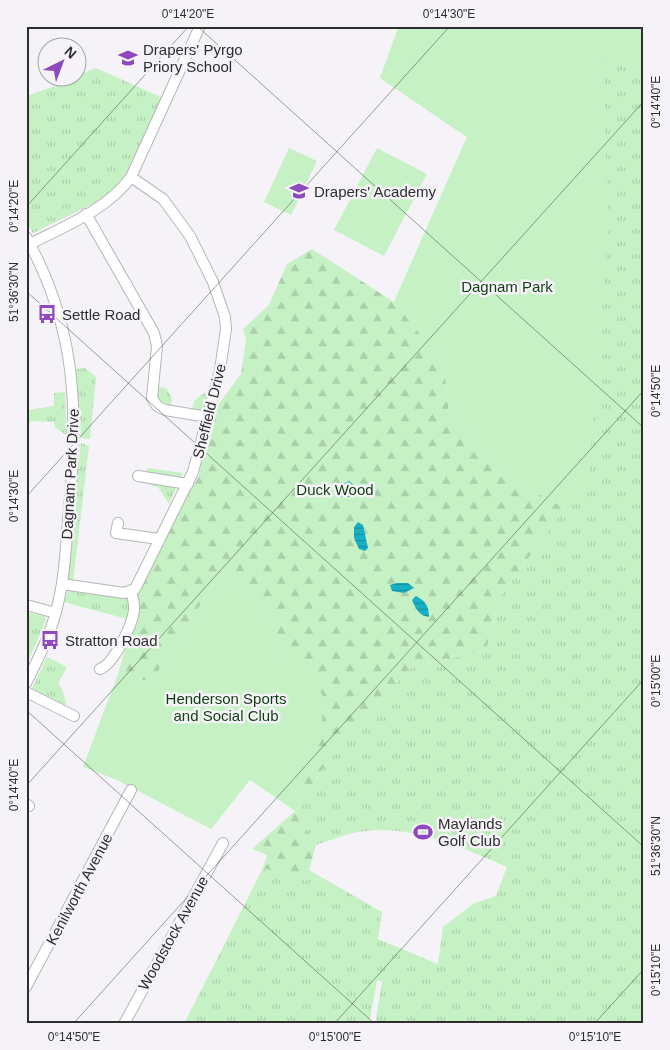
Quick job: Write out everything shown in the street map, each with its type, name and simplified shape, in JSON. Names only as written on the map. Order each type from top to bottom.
[{"type":"street","points":[[28,241],[86,214],[111,198],[131,177],[200,26]]},
{"type":"street","name":"Sheffield Drive","points":[[131,177],[163,199],[172,208],[201,255],[222,306],[226,329],[224,350],[208,417],[188,484],[159,539],[139,584],[131,592]]},
{"type":"street","points":[[86,214],[154,333],[157,346],[152,398],[157,406],[165,410],[208,417]]},
{"type":"street","name":"Dagnam Park Drive","points":[[26,683],[42,650],[56,613],[62,584],[74,448],[74,393],[71,370],[58,314],[43,271],[28,241]]},
{"type":"street","points":[[138,476],[188,484]]},
{"type":"street","points":[[118,523],[116,533],[159,539]]},
{"type":"street","points":[[62,584],[131,592],[134,610],[129,626],[118,650],[105,667],[100,669]]},
{"type":"street","points":[[26,605],[56,613]]},
{"type":"street","points":[[26,692],[74,716]]},
{"type":"street","name":"Kenilworth Avenue","points":[[26,987],[130,790]]},
{"type":"street","name":"Woodstock Avenue","points":[[124,1024],[223,843]]},
{"type":"green space","points":[[399,26],[644,26],[644,1024],[375,1024],[382,982],[377,980],[369,1024],[184,1024],[263,868],[306,881],[309,870],[382,912],[378,939],[438,964],[443,927],[473,904],[496,896],[507,867],[451,844],[413,833],[393,830],[353,833],[316,845],[295,811],[341,742],[410,668],[486,650],[501,595],[565,508],[394,302],[467,137],[380,78]]},
{"type":"green space","name":"Dagnam Park","points":[[399,26],[644,26],[644,73],[603,58],[608,232],[589,476],[565,508],[504,476],[449,414],[444,363],[394,302],[467,137],[380,78]]},
{"type":"green space","points":[[96,68],[163,98],[129,171],[115,189],[97,202],[33,233],[26,222],[26,96],[49,88],[88,88],[88,71]]},
{"type":"green space","points":[[289,148],[317,161],[291,215],[264,202]]},
{"type":"green space","points":[[377,148],[427,174],[384,256],[334,230]]},
{"type":"green space","name":"Duck Wood","points":[[312,249],[394,302],[444,363],[449,414],[504,476],[565,508],[501,595],[486,650],[410,668],[341,742],[295,811],[286,659],[267,607],[221,573],[151,682],[118,674],[131,628],[133,598],[148,565],[199,476],[211,414],[241,374],[246,339],[243,329],[269,305],[287,264]]},
{"type":"green space","points":[[85,368],[96,377],[90,439],[81,438],[76,369]]},
{"type":"green space","points":[[158,387],[166,388],[172,398],[171,406],[162,404],[158,400]]},
{"type":"green space","points":[[65,392],[67,436],[55,427],[54,422],[31,421],[26,429],[26,406],[29,410],[54,406],[54,393]]},
{"type":"green space","points":[[204,393],[209,394],[206,409],[202,411],[192,409],[194,401]]},
{"type":"green space","points":[[81,443],[89,446],[73,582],[69,581],[67,577]]},
{"type":"green space","points":[[147,468],[183,473],[169,504],[158,487],[152,486],[146,474]]},
{"type":"green space","name":"Henderson Sports and Social Club","points":[[221,573],[267,607],[286,659],[306,665],[324,698],[321,733],[295,811],[250,780],[211,829],[117,780],[83,767],[118,674],[151,682]]},
{"type":"green space","points":[[69,588],[132,596],[131,620],[63,602]]},
{"type":"green space","points":[[28,613],[45,616],[46,620],[27,664]]},
{"type":"green space","points":[[47,657],[67,667],[58,684],[61,686],[66,703],[62,706],[31,691]]},
{"type":"green space","points":[[295,811],[316,845],[306,881],[263,868],[267,855],[252,849]]},
{"type":"water","points":[[349,481],[360,490],[352,497],[341,497],[335,492],[339,486]]},
{"type":"water","points":[[358,522],[363,525],[368,548],[365,551],[359,549],[354,538],[354,527]]},
{"type":"water","points":[[408,583],[414,588],[404,593],[392,591],[390,585]]},
{"type":"water","points":[[416,596],[426,605],[429,617],[420,614],[416,609],[412,600]]},
{"type":"place","name":"Drapers' Pyrgo Priory School","points":[[128,58]]},
{"type":"place","name":"Drapers' Academy","points":[[299,191]]},
{"type":"place","name":"Settle Road","points":[[47,314]]},
{"type":"place","name":"Stratton Road","points":[[50,640]]},
{"type":"place","name":"Maylands Golf Club","points":[[423,832]]}]
